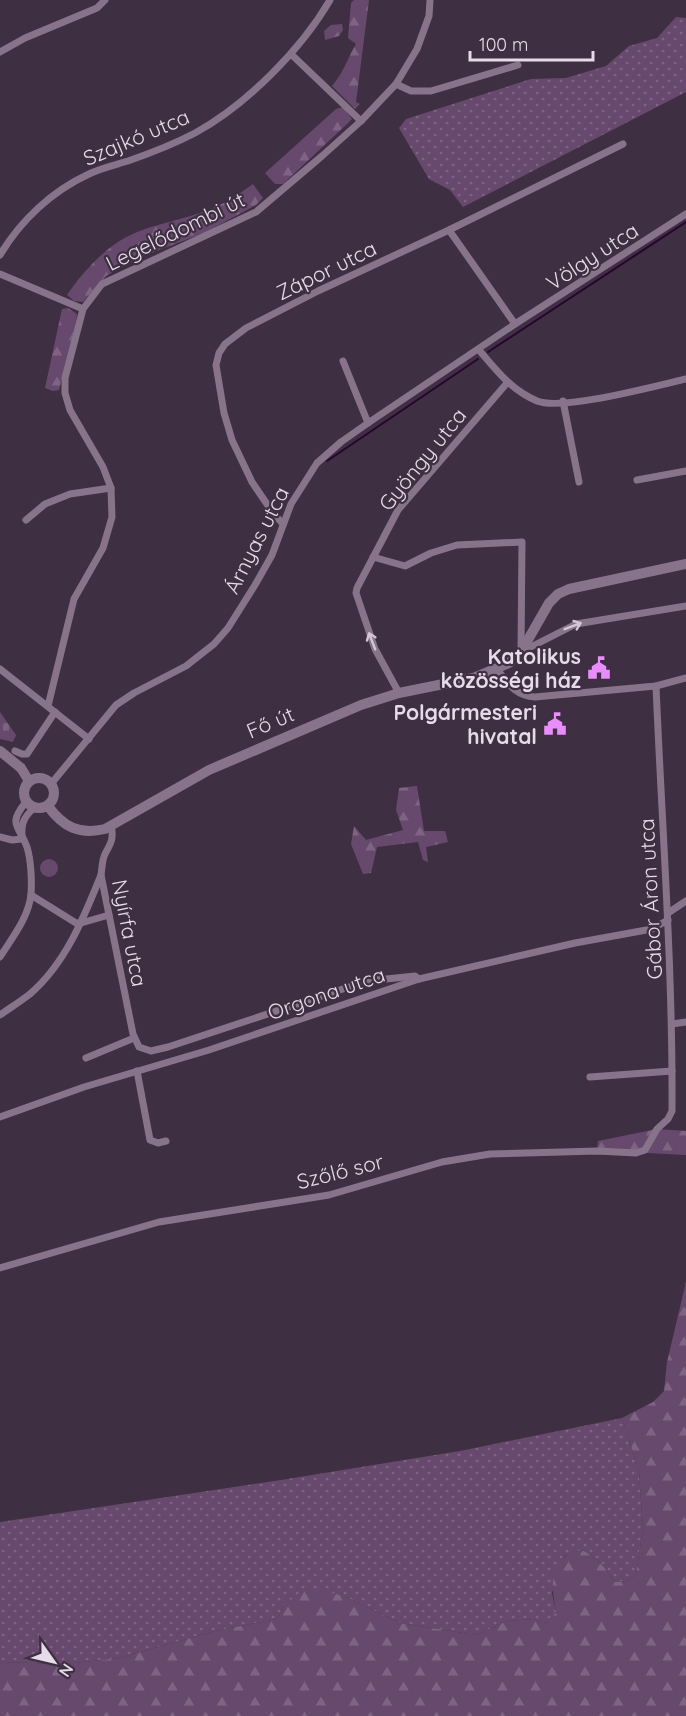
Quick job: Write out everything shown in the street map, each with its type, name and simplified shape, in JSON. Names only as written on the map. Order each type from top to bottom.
[{"type":"main road","name":"Fő út","points":[[48,806],[66,827],[93,832],[111,825],[209,770],[361,705],[399,693],[473,678],[510,663],[521,652],[544,611],[558,594],[578,586],[686,564]]},
{"type":"main road","points":[[0,751],[21,768],[29,782]]},
{"type":"main road","points":[[40,778],[51,784],[54,795],[48,806],[41,809],[30,805],[23,793],[29,782],[40,778]]},
{"type":"street","points":[[0,52],[25,38],[97,8],[105,0]]},
{"type":"street","name":"Szajkó utca","points":[[0,255],[13,234],[41,205],[69,185],[90,173],[153,152],[196,132],[234,106],[292,55],[320,18],[330,0]]},
{"type":"street","name":"Legelődombi út","points":[[48,706],[74,599],[103,548],[112,517],[111,488],[104,467],[70,410],[64,393],[65,378],[83,309],[102,284],[256,212],[361,121],[396,84],[417,48],[429,16],[430,0]]},
{"type":"street","points":[[292,55],[361,121]]},
{"type":"street","points":[[396,84],[411,91],[431,91],[518,65]]},
{"type":"street","name":"Zápor utca","points":[[283,524],[252,482],[232,440],[216,365],[219,353],[225,344],[246,328],[318,291],[449,230],[623,144]]},
{"type":"street","name":"Völgy utca","points":[[515,324],[686,214]]},
{"type":"street","points":[[449,230],[515,324]]},
{"type":"street","points":[[0,274],[83,309]]},
{"type":"street","name":"Árnyas utca","points":[[51,784],[116,705],[186,666],[214,644],[228,628],[272,555],[299,490],[317,463],[368,423],[515,324]]},
{"type":"street","points":[[479,350],[507,383],[524,395],[540,402],[583,401],[686,379]]},
{"type":"street","points":[[343,362],[368,423]]},
{"type":"street","name":"Gyöngy utca","points":[[399,693],[375,649],[356,593],[398,510],[507,383]]},
{"type":"street","points":[[563,401],[579,482]]},
{"type":"street","points":[[637,480],[686,471]]},
{"type":"street","points":[[26,520],[45,504],[70,494],[111,488]]},
{"type":"street","points":[[373,557],[405,566],[431,553],[457,545],[522,542],[521,652]]},
{"type":"street","name":"Fő út","points":[[521,652],[576,624],[686,606]]},
{"type":"street","points":[[0,669],[89,739]]},
{"type":"street","points":[[497,669],[515,691],[525,696],[535,697],[656,686],[686,678]]},
{"type":"street","name":"Gábor Áron utca","points":[[656,686],[668,916],[672,1111]]},
{"type":"street","points":[[15,751],[27,754],[55,712]]},
{"type":"street","points":[[0,957],[24,918],[31,895],[29,855],[16,827],[15,819],[30,805]]},
{"type":"street","name":"Nyírfa utca","points":[[111,825],[112,844],[104,856],[102,875],[134,1038],[139,1047],[152,1051],[168,1047],[367,981],[415,976],[419,979]]},
{"type":"street","points":[[0,837],[12,840],[22,839]]},
{"type":"street","points":[[0,1015],[30,993],[64,954],[81,923],[102,875]]},
{"type":"street","points":[[31,895],[76,923],[109,915]]},
{"type":"street","name":"Orgona utca","points":[[0,1117],[419,979],[652,929],[686,901]]},
{"type":"street","points":[[672,1024],[686,1022]]},
{"type":"street","points":[[86,1058],[134,1038]]},
{"type":"street","points":[[137,1071],[150,1140],[158,1143],[166,1141]]},
{"type":"street","points":[[590,1077],[672,1071]]},
{"type":"street","name":"Szőlő sor","points":[[0,1268],[159,1222],[329,1195],[442,1162],[490,1155],[597,1151],[636,1153],[645,1150],[657,1129],[668,1119],[672,1111]]},
{"type":"green space","points":[[354,0],[369,0],[356,102],[360,104],[355,109],[332,86],[356,44],[348,38],[351,3]]},
{"type":"green space","points":[[676,17],[686,18],[686,92],[463,207],[450,190],[429,179],[399,128],[406,119],[531,79],[566,78],[606,66],[629,46],[657,38]]},
{"type":"green space","points":[[342,24],[343,30],[339,36],[325,40],[324,31],[331,25]]},
{"type":"green space","points":[[343,107],[352,119],[283,184],[275,184],[265,173],[336,109]]},
{"type":"green space","points":[[253,184],[263,198],[256,205],[204,233],[138,258],[106,276],[83,302],[74,301],[67,295],[103,253],[128,236],[212,209]]},
{"type":"green space","points":[[68,308],[77,314],[76,322],[59,390],[53,391],[45,388],[62,309]]},
{"type":"green space","points":[[0,712],[16,735],[13,742],[0,739]]},
{"type":"green space","points":[[417,786],[424,831],[445,831],[448,842],[426,847],[428,862],[423,860],[418,842],[377,847],[371,873],[363,874],[351,844],[354,826],[366,840],[403,830],[396,810],[399,788]]},
{"type":"green space","points":[[49,859],[55,862],[58,868],[55,874],[49,877],[43,874],[40,868],[43,862]]},
{"type":"green space","points":[[657,1129],[686,1131],[686,1155],[648,1153],[645,1150],[597,1151],[598,1141]]},
{"type":"green space","points":[[686,1282],[686,1716],[0,1716],[0,1662],[65,1664],[119,1658],[215,1631],[277,1619],[285,1604],[304,1590],[320,1589],[346,1597],[400,1623],[476,1635],[507,1621],[533,1619],[547,1623],[556,1612],[553,1583],[556,1569],[564,1557],[570,1554],[582,1550],[588,1553],[601,1564],[615,1582],[626,1581],[636,1575],[643,1528],[639,1471],[622,1418],[653,1402],[664,1391],[667,1362]]},
{"type":"green space","points":[[622,1418],[639,1471],[643,1528],[636,1575],[626,1581],[615,1582],[597,1560],[588,1553],[582,1550],[564,1556],[552,1593],[556,1612],[547,1623],[533,1619],[507,1621],[476,1635],[400,1623],[346,1597],[285,1604],[277,1619],[215,1631],[119,1658],[65,1664],[0,1662],[0,1522],[460,1451]]},
{"type":"waterway","points":[[488,352],[686,222]]},
{"type":"waterway","points":[[327,461],[478,359]]},
{"type":"place","name":"Katolikus közösségi ház","points":[[599,668]]},
{"type":"place","name":"Polgármesteri hivatal","points":[[555,724]]}]
